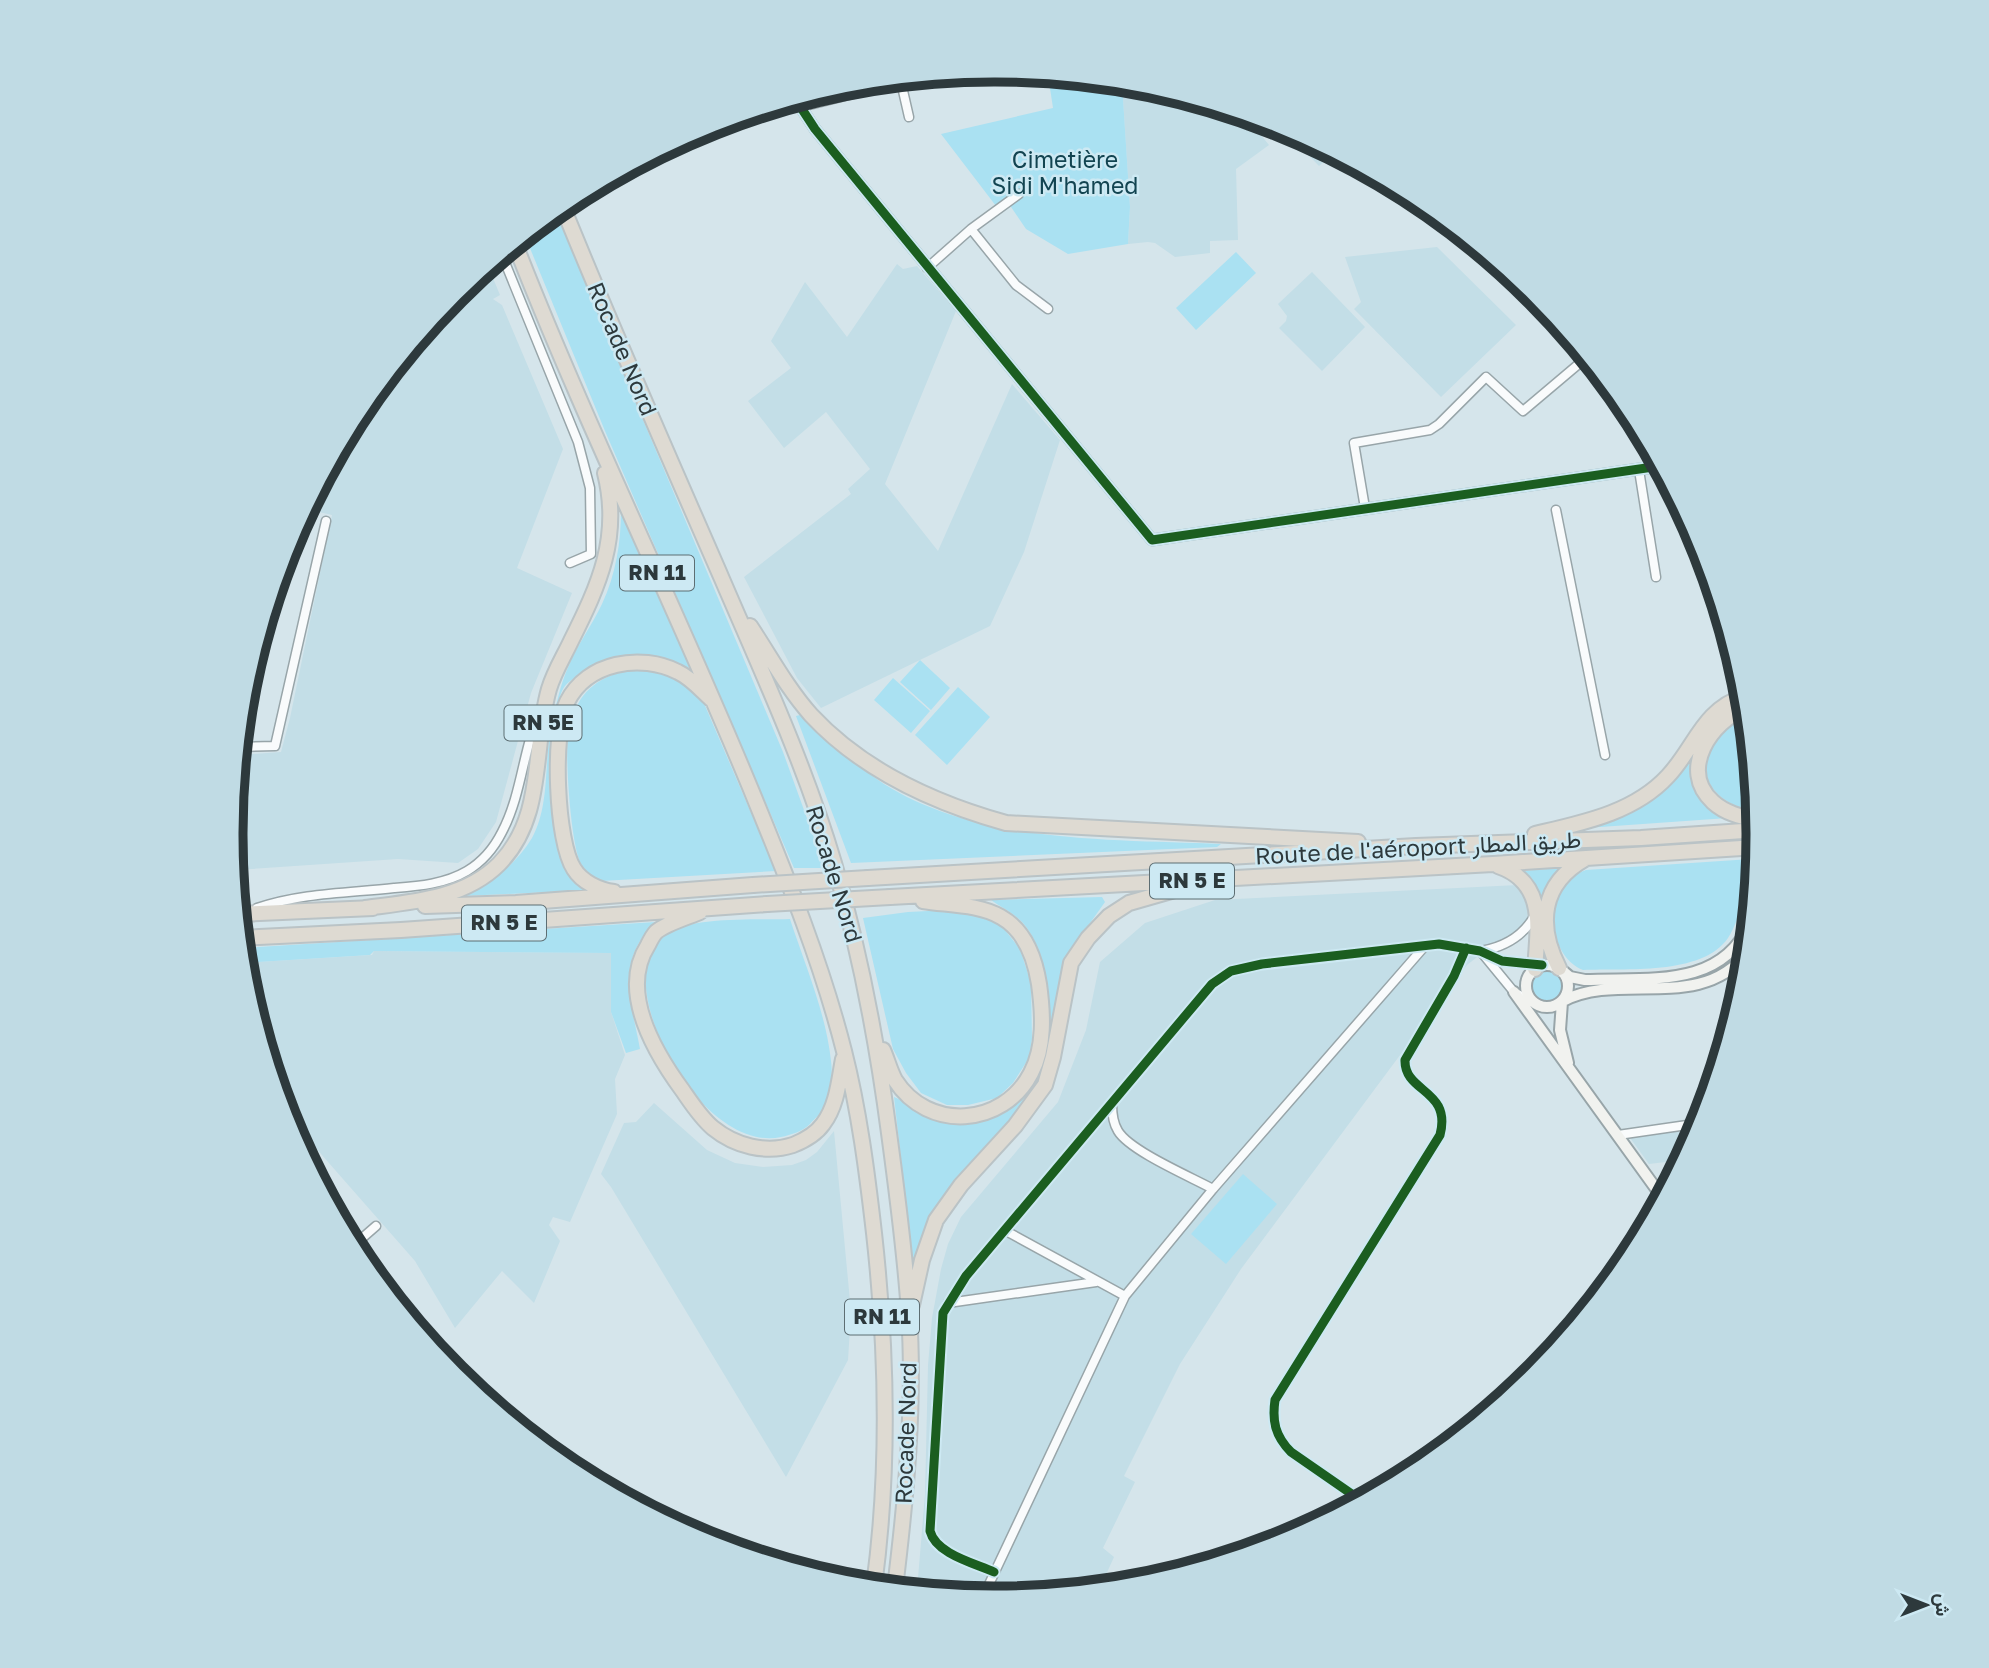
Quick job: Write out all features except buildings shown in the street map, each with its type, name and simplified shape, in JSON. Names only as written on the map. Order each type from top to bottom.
[{"type":"highway","name":"Rocade Nord","points":[[567,217],[796,757],[834,862],[872,1021],[895,1177],[909,1316],[909,1422],[903,1529],[896,1579]]},
{"type":"highway","name":"Rocade Nord","points":[[519,253],[597,442],[717,705],[813,948],[844,1050],[863,1145],[884,1341],[884,1467],[875,1575]]},
{"type":"highway","name":"RN 5E","points":[[365,908],[442,896],[480,879],[501,862],[523,830],[535,791],[549,687],[601,579],[609,546],[608,485],[597,442]]},
{"type":"highway","points":[[727,591],[811,715],[851,751],[900,784],[958,810],[1006,823],[1080,829],[1416,846]]},
{"type":"highway","points":[[633,895],[606,891],[583,881],[573,869],[564,849],[557,746],[566,704],[578,686],[598,672],[621,663],[639,661],[655,663],[679,672],[717,705]]},
{"type":"highway","points":[[1503,842],[1598,818],[1636,802],[1668,776],[1718,709],[1734,701]]},
{"type":"highway","points":[[1736,713],[1722,721],[1709,736],[1700,755],[1699,775],[1703,791],[1714,803],[1730,813],[1746,817]]},
{"type":"highway","name":"Route de l'aéroport طريق المطار","points":[[633,895],[753,885],[1416,846],[1641,838],[1746,831]]},
{"type":"highway","name":"Route de l'aéroport طريق المطار","points":[[890,897],[1209,881],[1746,848]]},
{"type":"highway","points":[[1561,970],[1553,957],[1546,930],[1547,902],[1557,880],[1586,858]]},
{"type":"highway","points":[[1493,864],[1518,874],[1533,895],[1537,966]]},
{"type":"highway","points":[[909,1316],[922,1260],[936,1220],[961,1185],[1015,1126],[1045,1085],[1071,963],[1088,938],[1109,916],[1129,904],[1209,881]]},
{"type":"highway","name":"RN 5 E","points":[[247,914],[516,904],[633,895]]},
{"type":"highway","points":[[872,1021],[895,1080],[913,1099],[939,1115],[961,1117],[989,1112],[1014,1098],[1031,1073],[1041,1034],[1042,1007],[1030,948],[1002,917],[978,909],[890,897]]},
{"type":"highway","name":"RN 5 E","points":[[250,938],[890,897]]},
{"type":"highway","points":[[709,908],[656,932],[642,954],[636,985],[640,1008],[660,1060],[713,1129],[739,1143],[764,1149],[781,1149],[802,1142],[822,1125],[832,1107],[844,1050]]},
{"type":"main road","points":[[1536,1024],[1534,1003],[1526,989],[1528,978],[1537,966],[1561,970],[1570,977],[1585,979],[1682,975],[1705,970],[1728,956],[1738,943]]},
{"type":"main road","points":[[1534,1003],[1551,1007],[1583,992],[1692,985],[1727,972],[1735,965]]},
{"type":"main road","points":[[1561,970],[1567,977],[1569,989],[1562,1001],[1560,1030],[1571,1073]]},
{"type":"main road","points":[[1514,992],[1657,1190]]},
{"type":"street","points":[[902,88],[909,117]]},
{"type":"street","points":[[802,108],[815,130],[1152,540],[1651,468]]},
{"type":"street","points":[[928,268],[971,229],[1019,194]]},
{"type":"street","points":[[971,229],[1016,285],[1048,309]]},
{"type":"street","points":[[506,263],[578,442],[590,488],[591,554],[570,563]]},
{"type":"street","points":[[1365,508],[1354,443],[1430,430],[1486,377],[1523,411],[1580,363]]},
{"type":"street","points":[[1639,470],[1656,577]]},
{"type":"street","points":[[1556,510],[1605,755]]},
{"type":"street","points":[[248,747],[275,746],[326,521]]},
{"type":"street","points":[[247,912],[298,898],[437,882],[465,872],[478,863],[489,852],[507,822],[531,733],[549,687]]},
{"type":"street","points":[[1480,951],[1502,946],[1520,934],[1536,913]]},
{"type":"street","points":[[994,1572],[940,1547],[932,1540],[930,1531],[943,1313],[966,1276],[1212,984],[1231,971],[1262,964],[1439,944],[1480,951],[1502,961],[1537,966]]},
{"type":"street","points":[[988,1586],[1125,1296],[1213,1189],[1424,947]]},
{"type":"street","points":[[1352,1494],[1282,1443],[1273,1415],[1275,1400],[1440,1135],[1444,1121],[1439,1108],[1434,1098],[1409,1078],[1405,1070],[1405,1060],[1454,976],[1466,948]]},
{"type":"street","points":[[1480,951],[1514,992],[1534,1003]]},
{"type":"street","points":[[1112,1104],[1118,1132],[1130,1144],[1213,1189]]},
{"type":"street","points":[[1618,1135],[1688,1125]]},
{"type":"street","points":[[361,1239],[376,1226]]},
{"type":"street","points":[[1006,1231],[1125,1296]]},
{"type":"street","points":[[948,1303],[1096,1282]]},
{"type":"shaded area","points":[[1123,94],[1189,108],[1236,122],[1257,130],[1269,145],[1236,169],[1238,240],[1210,241],[1210,253],[1175,257],[1155,243],[1128,244],[1130,207]]},
{"type":"shaded area","points":[[1302,148],[1326,160],[1319,166]]},
{"type":"shaded area","points":[[1437,247],[1516,325],[1441,397],[1354,309],[1361,302],[1345,257]]},
{"type":"shaded area","points":[[897,264],[903,269],[917,266],[956,311],[885,484],[938,551],[1012,384],[1060,440],[1024,552],[990,626],[821,708],[797,678],[744,577],[851,494],[848,489],[870,469],[826,412],[784,448],[748,401],[791,368],[771,341],[805,282],[847,337]]},
{"type":"shaded area","points":[[1312,272],[1365,327],[1322,371],[1279,328],[1287,316],[1278,304]]},
{"type":"shaded area","points":[[492,275],[500,295],[493,299],[502,305],[563,449],[517,568],[572,593],[531,693],[496,822],[478,849],[458,863],[398,859],[244,870],[244,785],[247,754],[281,752],[332,515],[316,511],[343,458],[369,416],[429,338]]},
{"type":"shaded area","points":[[1518,885],[1526,897],[1530,914],[1519,930],[1467,965],[1241,1269],[1180,1364],[1124,1476],[1135,1482],[1103,1548],[1114,1557],[1105,1577],[995,1586],[918,1581],[925,1495],[928,1365],[932,1318],[948,1244],[961,1217],[1058,1102],[1086,1030],[1100,962],[1145,923],[1215,900]]},
{"type":"shaded area","points":[[374,951],[612,953],[611,1012],[625,1055],[615,1079],[617,1114],[570,1222],[553,1217],[549,1225],[560,1241],[534,1303],[502,1271],[455,1328],[415,1261],[308,1139],[268,1029],[254,962],[372,955]]},
{"type":"shaded area","points":[[654,1103],[707,1150],[735,1163],[763,1167],[792,1165],[817,1152],[834,1131],[851,1312],[848,1360],[786,1477],[601,1174],[624,1123],[636,1122]]},
{"type":"shaded area","points":[[1686,1129],[1671,1161],[1649,1164],[1628,1135]]},
{"type":"green space","name":"Cimetière Sidi M'hamed","points":[[1049,85],[1123,94],[1130,207],[1128,244],[1068,254],[1026,229],[1005,198],[996,206],[941,134],[1053,108]]},
{"type":"green space","points":[[560,222],[783,752],[825,868],[794,868],[605,431],[529,245]]},
{"type":"green space","points":[[1236,252],[1256,273],[1196,330],[1176,308]]},
{"type":"green space","points":[[621,510],[697,678],[669,661],[642,654],[613,658],[567,684],[559,701],[556,719],[554,796],[557,840],[566,864],[591,890],[464,896],[510,865],[532,838],[538,825],[544,798],[551,727],[558,696],[569,665],[602,604],[611,581],[619,546]]},
{"type":"green space","points":[[920,660],[950,688],[931,710],[900,682]]},
{"type":"green space","points":[[651,667],[682,679],[703,701],[776,871],[601,881],[581,864],[574,840],[568,781],[567,747],[573,715],[583,696],[605,678]]},
{"type":"green space","points":[[893,678],[930,711],[911,733],[874,700]]},
{"type":"green space","points":[[958,687],[990,717],[947,765],[915,735]]},
{"type":"green space","points":[[804,714],[852,760],[884,784],[921,804],[962,818],[1048,835],[1221,844],[1217,847],[851,863],[796,716]]},
{"type":"green space","points":[[1723,714],[1695,787],[1708,806],[1728,818],[1586,828],[1624,815]]},
{"type":"green space","points":[[1737,720],[1745,808],[1726,801],[1716,792],[1709,782],[1706,770],[1707,757],[1713,744]]},
{"type":"green space","points":[[1745,859],[1744,897],[1728,938],[1716,950],[1700,959],[1661,968],[1583,970],[1563,953],[1557,940],[1553,912],[1562,886],[1571,877],[1586,870]]},
{"type":"green space","points":[[1562,868],[1553,879],[1550,959],[1541,958],[1535,888],[1527,876],[1519,871]]},
{"type":"green space","points":[[1102,897],[1105,902],[1078,940],[1043,1073],[1016,1117],[952,1183],[934,1212],[916,1264],[913,1265],[894,1097],[928,1117],[943,1122],[983,1118],[1004,1109],[1022,1096],[1037,1072],[1044,1051],[1048,1004],[1041,958],[1033,938],[1022,922],[991,900]]},
{"type":"green space","points":[[949,910],[973,914],[1001,925],[1020,949],[1031,983],[1032,1039],[1029,1058],[1013,1083],[997,1098],[968,1105],[947,1105],[921,1093],[906,1073],[893,1049],[863,918]]},
{"type":"green space","points":[[790,919],[825,1025],[832,1067],[830,1092],[821,1112],[800,1131],[781,1137],[750,1135],[719,1118],[692,1091],[669,1057],[653,1020],[646,985],[649,955],[665,934],[691,924],[725,920]]},
{"type":"green space","points":[[656,922],[643,936],[631,966],[630,997],[640,1049],[626,1053],[611,1012],[611,953],[374,951],[370,955],[254,962],[252,947]]},
{"type":"green space","points":[[1547,969],[1558,974],[1563,985],[1558,996],[1547,1001],[1536,996],[1531,985],[1536,974]]},
{"type":"green space","points":[[1243,1174],[1277,1204],[1226,1264],[1191,1234]]},
{"type":"cycle path","points":[[801,108],[815,129],[1152,540],[1651,467]]},
{"type":"cycle path","points":[[994,1572],[948,1552],[940,1546],[930,1531],[943,1313],[966,1276],[1212,984],[1231,971],[1262,964],[1439,944],[1480,951],[1502,961],[1542,965]]},
{"type":"cycle path","points":[[1352,1494],[1291,1452],[1281,1440],[1274,1415],[1275,1400],[1440,1135],[1442,1120],[1439,1109],[1434,1100],[1412,1079],[1405,1060],[1454,976],[1466,948]]}]
